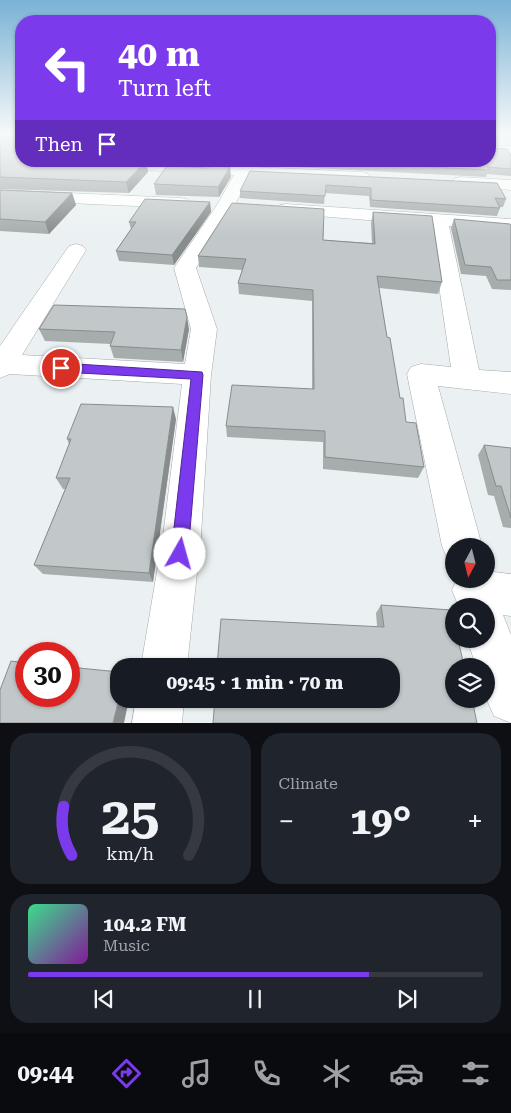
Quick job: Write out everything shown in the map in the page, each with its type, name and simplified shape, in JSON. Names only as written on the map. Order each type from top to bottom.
[{"type":"street","points":[[165,658],[182,536],[197,375],[204,329],[185,268],[219,205],[246,168]]},
{"type":"street","points":[[267,168],[372,177]]},
{"type":"street","points":[[442,181],[511,185]]},
{"type":"street","points":[[0,195],[219,205]]},
{"type":"street","points":[[265,208],[511,225]]},
{"type":"street","points":[[438,220],[467,379]]},
{"type":"street","points":[[1,366],[76,250]]},
{"type":"street","points":[[1,366],[197,375]]},
{"type":"street","points":[[460,538],[421,374],[511,384]]},
{"type":"street","points":[[495,640],[511,699]]},
{"type":"street","points":[[156,723],[158,708]]},
{"type":"building","points":[[0,168],[140,168],[126,182],[0,177]]},
{"type":"building","points":[[166,168],[230,168],[218,187],[154,184]]},
{"type":"building","points":[[444,168],[487,168],[489,170]]},
{"type":"building","points":[[250,171],[497,183],[506,199],[495,198],[500,208],[371,200],[371,188],[326,185],[325,196],[240,191]]},
{"type":"building","points":[[0,190],[72,193],[45,222],[0,219]]},
{"type":"building","points":[[145,199],[210,202],[172,255],[116,251],[136,222],[129,222]]},
{"type":"building","points":[[232,203],[324,209],[323,240],[375,244],[373,212],[432,216],[442,282],[377,276],[400,398],[403,398],[406,422],[416,423],[424,467],[325,457],[325,431],[226,426],[232,385],[314,389],[313,290],[238,283],[246,259],[198,256]]},
{"type":"building","points":[[454,219],[510,224],[511,280],[497,280],[491,267],[465,265]]},
{"type":"building","points":[[54,305],[185,309],[187,317],[181,350],[110,346],[115,332],[39,329]]},
{"type":"building","points":[[81,404],[173,407],[149,573],[34,565],[70,478],[56,478],[71,439],[67,439]]},
{"type":"building","points":[[484,445],[511,448],[511,518],[501,486],[496,486]]},
{"type":"building","points":[[381,605],[445,610],[445,648],[460,648],[462,658],[445,658],[445,708],[474,708],[477,723],[213,723],[214,708],[400,708],[400,658],[218,658],[221,619],[384,627]]},
{"type":"building","points":[[11,661],[15,662],[15,707],[80,707],[80,668],[110,671],[110,708],[117,708],[113,723],[0,723],[0,690]]},
{"type":"route","points":[[61,368],[197,375],[180,554]]}]
